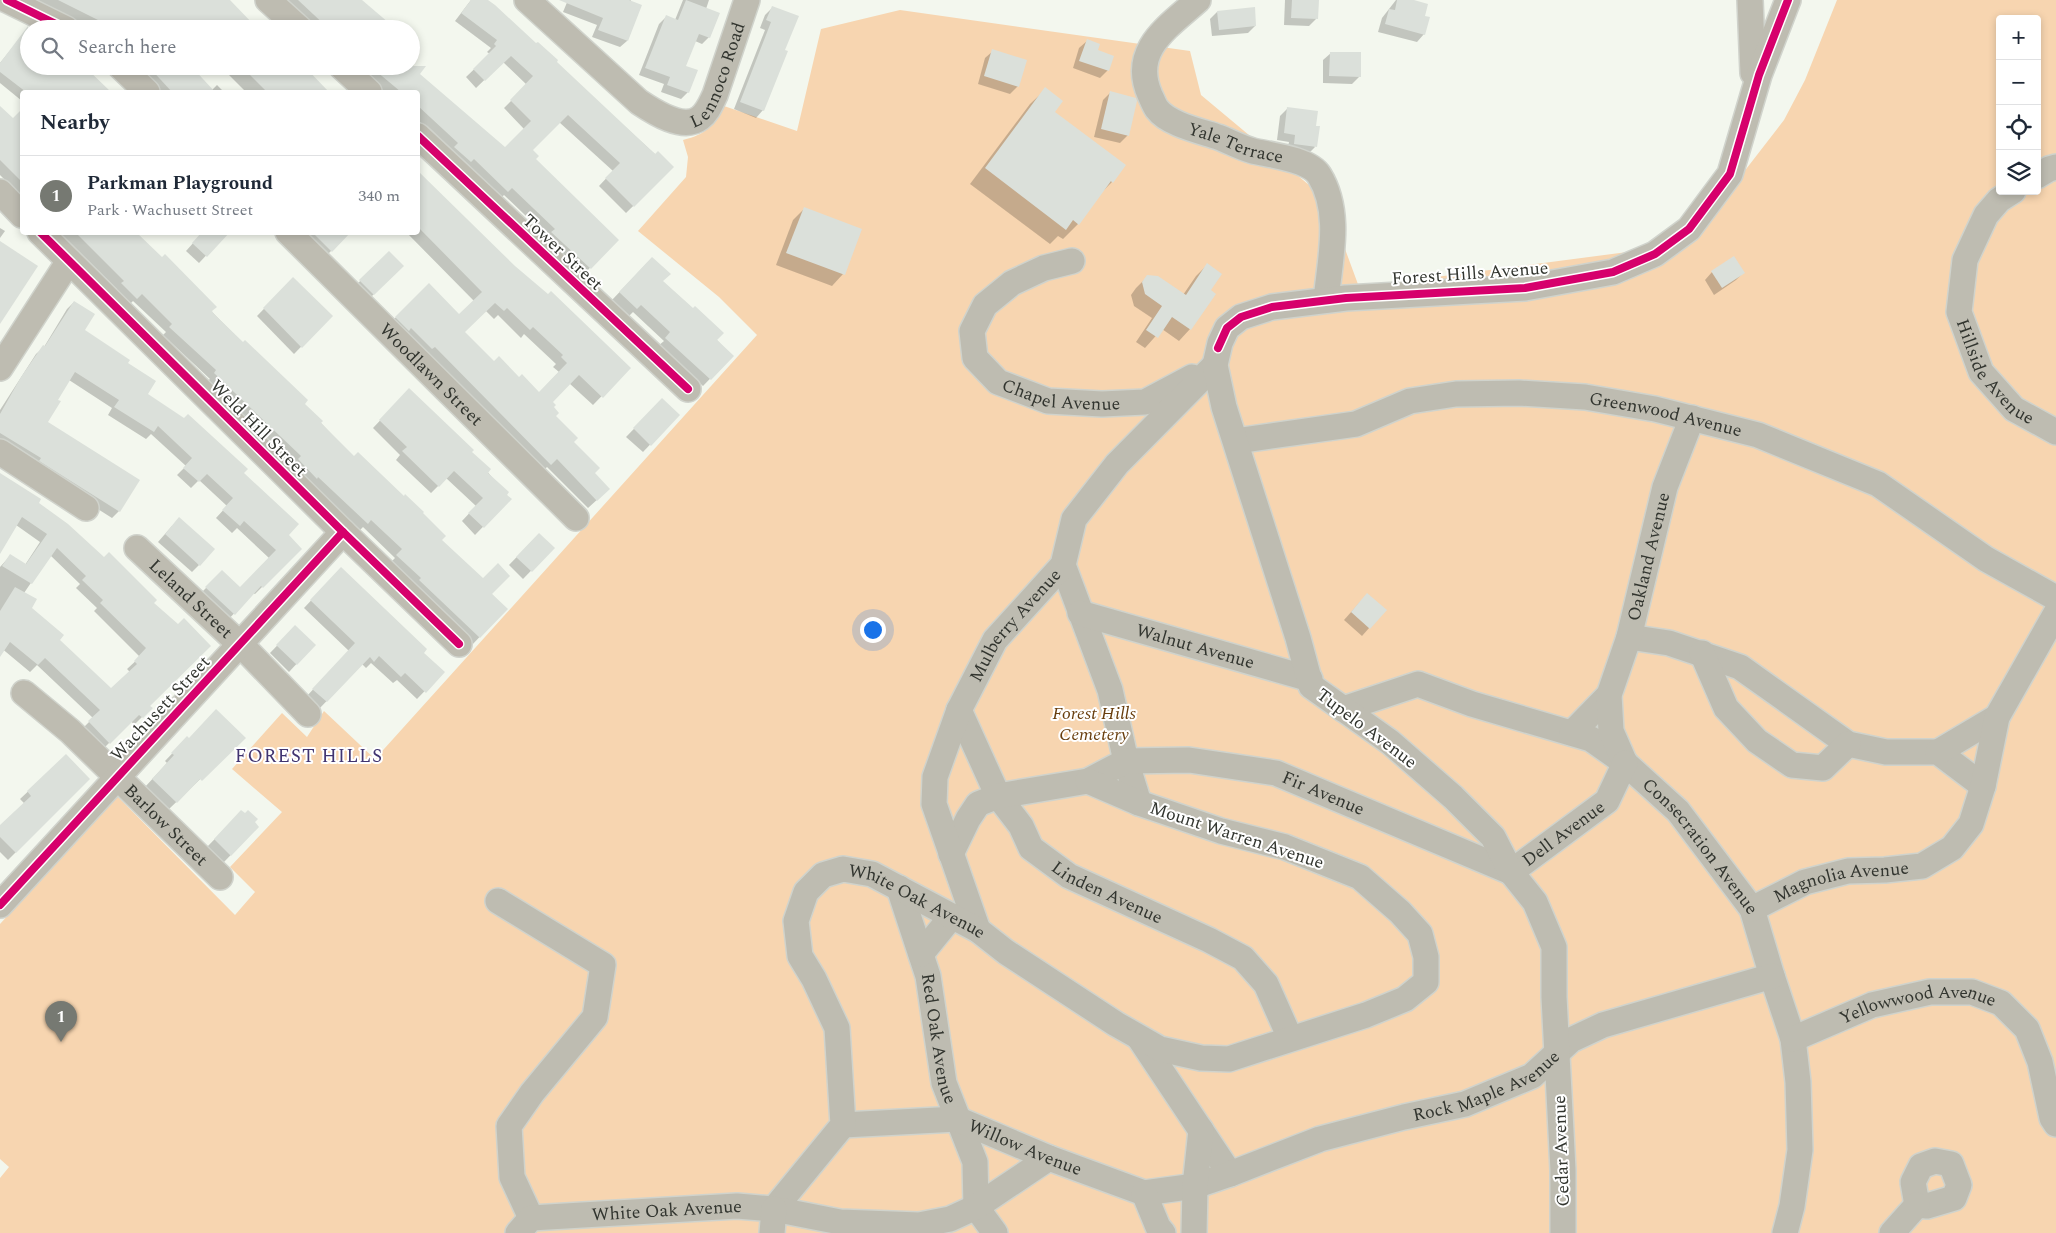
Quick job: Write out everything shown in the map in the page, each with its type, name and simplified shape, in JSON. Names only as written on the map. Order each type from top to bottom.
[{"type":"street","points":[[7,0],[48,20]]},
{"type":"street","points":[[268,0],[290,20]]},
{"type":"street","name":"Lennoco Road","points":[[539,5],[639,102],[659,115],[690,122],[699,119],[708,109],[715,94],[747,0]]},
{"type":"street","name":"Yale Terrace","points":[[1198,0],[1156,38],[1145,59],[1146,85],[1157,109],[1182,126],[1250,150],[1299,161],[1318,172],[1330,196],[1333,217],[1326,300]]},
{"type":"street","name":"Forest Hills Avenue","points":[[1750,0],[1753,51],[1750,105]]},
{"type":"street","name":"Forest Hills Avenue","points":[[1217,356],[1227,328],[1241,317],[1272,307],[1326,300],[1526,288],[1613,272],[1655,254],[1690,229],[1730,174],[1766,52],[1788,0]]},
{"type":"street","points":[[129,75],[145,90]]},
{"type":"street","points":[[351,75],[367,90]]},
{"type":"street","name":"Tower Street","points":[[420,138],[688,389]]},
{"type":"street","points":[[2041,174],[2056,167]]},
{"type":"street","points":[[0,192],[20,213]]},
{"type":"street","name":"Hillside Avenue","points":[[2007,195],[1999,200],[1986,215],[1965,260],[1959,312],[1981,372],[2014,409],[2056,432]]},
{"type":"street","name":"Weld Hill Street","points":[[43,235],[459,644]]},
{"type":"street","name":"Woodlawn Street","points":[[291,235],[576,518]]},
{"type":"street","points":[[0,368],[69,261]]},
{"type":"street","name":"Chapel Avenue","points":[[1072,261],[1044,268],[1012,283],[985,305],[972,331],[975,358],[998,382],[1048,401],[1102,404],[1145,402],[1217,356]]},
{"type":"street","name":"Tupelo Avenue","points":[[1217,356],[1224,407],[1298,638],[1311,686],[1390,742],[1453,798],[1493,837],[1511,872]]},
{"type":"street","name":"Mulberry Avenue","points":[[978,930],[934,804],[935,777],[959,710],[995,640],[1063,565],[1074,519],[1117,464],[1217,356]]},
{"type":"street","name":"Greenwood Avenue","points":[[1236,441],[1356,424],[1410,401],[1456,394],[1519,392],[1585,397],[1655,409],[1758,435],[1878,484],[2056,609]]},
{"type":"street","name":"Oakland Avenue","points":[[1625,763],[1611,731],[1609,696],[1629,637],[1665,487],[1692,418]]},
{"type":"street","points":[[0,452],[86,508]]},
{"type":"street","name":"Wachusett Street","points":[[0,905],[343,532]]},
{"type":"street","name":"Leland Street","points":[[137,548],[239,644],[308,714]]},
{"type":"street","name":"Mount Warren Avenue","points":[[1063,565],[1110,690],[1126,761],[1139,803],[1222,831],[1286,847],[1360,877],[1400,912],[1420,934],[1426,957],[1426,982],[1405,999],[1366,1015],[1229,1059],[1201,1058]]},
{"type":"street","points":[[1629,637],[1669,643],[1740,667],[1848,744],[1886,752],[1938,752],[1997,718],[2056,609]]},
{"type":"street","name":"Walnut Avenue","points":[[1080,613],[1310,679]]},
{"type":"street","points":[[1702,653],[1726,708],[1757,741],[1792,765],[1823,768],[1848,744]]},
{"type":"street","name":"Consecration Avenue","points":[[1343,709],[1418,684],[1472,704],[1592,739],[1625,763],[1678,811],[1752,909],[1793,1039],[1798,1082],[1800,1150],[1786,1233]]},
{"type":"street","name":"Barlow Street","points":[[24,693],[70,731],[220,877]]},
{"type":"street","name":"Oakland Avenue","points":[[1572,733],[1609,696]]},
{"type":"street","name":"Linden Avenue","points":[[959,710],[998,796],[1020,826],[1031,848],[1069,876],[1209,940],[1243,958],[1266,984],[1290,1038]]},
{"type":"street","name":"Magnolia Avenue","points":[[1752,909],[1805,882],[1848,871],[1922,866],[1952,848],[1971,824],[1983,786],[1997,718]]},
{"type":"street","points":[[1938,752],[1983,786]]},
{"type":"street","name":"Fir Avenue","points":[[1126,761],[1189,760],[1276,773],[1511,872]]},
{"type":"street","points":[[951,854],[968,819],[978,804],[998,796],[1088,781],[1126,761]]},
{"type":"street","name":"Dell Avenue","points":[[1511,872],[1607,801],[1625,763]]},
{"type":"street","points":[[1088,781],[1139,803]]},
{"type":"street","name":"White Oak Avenue","points":[[843,1124],[837,1028],[814,979],[800,956],[796,921],[806,892],[822,875],[843,869],[872,874],[978,930],[1021,962],[1116,1024],[1160,1048],[1201,1058]]},
{"type":"street","name":"Cedar Avenue","points":[[1511,872],[1535,902],[1554,947],[1563,1170],[1563,1233]]},
{"type":"street","name":"Red Oak Avenue","points":[[899,888],[928,976],[944,1083],[975,1162],[976,1207]]},
{"type":"street","points":[[498,901],[603,964],[595,1017],[532,1093],[510,1126],[512,1177],[524,1225]]},
{"type":"street","name":"Red Oak Avenue","points":[[921,954],[952,916]]},
{"type":"street","name":"Rock Maple Avenue","points":[[1195,1186],[1320,1139],[1404,1117],[1465,1104],[1532,1076],[1571,1040],[1603,1026],[1772,976]]},
{"type":"street","name":"Yellowwood Avenue","points":[[1793,1039],[1872,1005],[1930,992],[1972,992],[2001,1003],[2028,1029],[2040,1062],[2052,1118],[2056,1124]]},
{"type":"street","name":"White Oak Avenue","points":[[1139,1036],[1230,1174]]},
{"type":"street","name":"Willow Avenue","points":[[843,1124],[957,1119],[1049,1158],[1144,1193],[1195,1186]]},
{"type":"street","points":[[773,1221],[843,1124]]},
{"type":"street","points":[[1194,1233],[1195,1186],[1201,1130]]},
{"type":"street","name":"White Oak Avenue","points":[[524,1225],[738,1206],[773,1221],[919,1225],[950,1219],[976,1207],[1049,1158]]},
{"type":"street","points":[[1144,1193],[1162,1233]]},
{"type":"street","points":[[1892,1233],[1917,1205]]},
{"type":"street","points":[[1792,1206],[1799,1233]]},
{"type":"street","points":[[976,1207],[995,1233]]},
{"type":"green space","name":"Forest Hills Cemetery","points":[[1837,0],[2056,0],[2056,1233],[0,1233],[0,1178],[9,1167],[0,1159],[0,924],[117,796],[235,915],[255,892],[230,867],[282,812],[232,769],[282,713],[307,737],[324,711],[375,759],[757,335],[719,297],[638,231],[686,177],[688,157],[683,140],[708,129],[724,106],[797,131],[821,29],[900,10],[1190,51],[1201,95],[1327,200],[1359,287],[1635,251],[1702,226],[1784,120],[1805,80]]},
{"type":"building","points":[[58,0],[230,0],[249,20],[98,20]]},
{"type":"building","points":[[298,0],[362,0],[385,20],[319,20]]},
{"type":"building","points":[[471,0],[488,0],[495,5],[536,43],[538,42],[558,60],[557,62],[655,154],[658,151],[674,167],[634,207],[605,178],[620,163],[568,115],[533,150],[539,156],[536,159],[619,240],[591,269],[551,232],[555,229],[512,188],[508,192],[474,159],[471,162],[454,147],[458,143],[420,108],[420,90],[399,90],[381,75],[420,74],[505,147],[531,121],[510,100],[533,76],[511,56],[485,81],[473,69],[496,46],[494,44],[497,40],[461,13]]},
{"type":"building","points":[[559,0],[629,0],[642,5],[628,41],[598,30],[603,18]]},
{"type":"building","points":[[686,0],[720,13],[710,38],[699,34],[686,66],[698,70],[689,93],[667,85],[670,77],[645,68],[666,15],[678,20]]},
{"type":"building","points":[[1292,0],[1319,0],[1318,19],[1291,18]]},
{"type":"building","points":[[1397,0],[1414,0],[1428,4],[1425,16],[1430,17],[1425,35],[1385,24],[1389,9],[1395,10]]},
{"type":"building","points":[[772,6],[799,16],[785,50],[788,51],[764,111],[740,102],[771,22],[766,20]]},
{"type":"building","points":[[1255,7],[1256,26],[1219,30],[1217,11]]},
{"type":"building","points":[[20,37],[20,75],[93,75],[109,90],[23,90],[0,72],[0,63]]},
{"type":"building","points":[[1087,39],[1100,44],[1098,50],[1114,56],[1109,71],[1079,61]]},
{"type":"building","points":[[992,49],[1027,60],[1019,87],[984,76]]},
{"type":"building","points":[[1330,52],[1361,52],[1361,77],[1329,76]]},
{"type":"building","points":[[420,66],[426,66],[420,74]]},
{"type":"building","points":[[156,75],[199,75],[213,90],[170,90]]},
{"type":"building","points":[[250,75],[313,75],[327,90],[265,90]]},
{"type":"building","points":[[1045,87],[1063,101],[1055,112],[1126,165],[1113,183],[1111,181],[1079,225],[1073,220],[1066,230],[985,168]]},
{"type":"building","points":[[1110,91],[1136,98],[1137,101],[1129,136],[1101,129]]},
{"type":"building","points":[[0,106],[13,118],[20,111],[20,180],[0,160]]},
{"type":"building","points":[[1287,107],[1318,111],[1316,126],[1320,126],[1317,147],[1294,144],[1295,135],[1284,133]]},
{"type":"building","points":[[420,173],[515,266],[548,294],[551,291],[631,368],[603,398],[579,375],[553,402],[556,405],[554,407],[559,413],[556,416],[578,438],[574,442],[600,468],[595,473],[610,489],[597,501],[557,459],[551,465],[435,347],[432,349],[411,328],[409,331],[395,317],[429,283],[459,314],[482,292],[420,229]],"holes":[[[495,303],[504,311],[507,308],[530,330],[533,327],[563,355],[561,357],[567,363],[539,392],[522,374],[519,377],[499,356],[494,361],[465,332]]]},
{"type":"building","points":[[804,207],[862,229],[845,275],[786,253]]},
{"type":"building","points":[[78,235],[139,235],[162,257],[165,254],[217,307],[212,311],[214,314],[243,342],[245,340],[308,400],[305,404],[354,456],[358,452],[404,496],[405,494],[424,512],[446,536],[442,540],[483,578],[498,563],[510,576],[492,594],[508,609],[480,638],[419,580],[421,578],[396,555],[402,549],[371,520],[368,524],[318,477],[317,479],[298,459],[301,456],[214,373],[216,370],[169,327],[172,324],[142,294],[137,299],[121,283],[124,281]]},
{"type":"building","points":[[199,235],[227,235],[207,257],[192,243]]},
{"type":"building","points":[[315,235],[348,235],[332,252]]},
{"type":"building","points":[[0,241],[38,266],[0,324]]},
{"type":"building","points":[[389,251],[404,266],[374,295],[359,280]]},
{"type":"building","points":[[1734,256],[1745,273],[1722,288],[1711,271]]},
{"type":"building","points":[[652,257],[671,274],[663,281],[693,308],[695,306],[724,333],[717,340],[734,356],[711,380],[665,338],[670,332],[641,305],[637,309],[619,292]]},
{"type":"building","points":[[1207,263],[1222,274],[1211,290],[1216,294],[1191,330],[1172,317],[1158,338],[1146,330],[1162,306],[1145,294],[1142,282],[1147,275],[1158,276],[1186,295]]},
{"type":"building","points":[[293,277],[333,316],[302,348],[263,308]]},
{"type":"building","points":[[74,301],[95,314],[85,330],[130,360],[128,363],[156,381],[148,394],[184,418],[188,414],[248,469],[244,473],[299,524],[289,535],[302,549],[263,588],[261,586],[235,615],[205,587],[222,570],[240,587],[276,550],[244,521],[240,526],[222,510],[233,498],[207,474],[199,482],[183,468],[192,458],[158,426],[154,432],[114,407],[119,400],[75,372],[58,400],[61,401],[48,422],[140,480],[120,512],[39,461],[41,458],[0,433],[0,414],[21,377],[43,345],[45,346]]},
{"type":"building","points":[[409,388],[474,450],[472,452],[491,469],[488,473],[509,492],[507,495],[512,499],[484,528],[468,513],[483,498],[454,471],[439,487],[402,451],[407,447],[379,420]]},
{"type":"building","points":[[662,398],[680,415],[651,446],[633,428]]},
{"type":"building","points":[[0,473],[41,499],[39,503],[68,524],[104,557],[109,552],[157,600],[154,603],[178,624],[184,618],[211,646],[150,706],[153,708],[143,718],[139,715],[110,744],[88,721],[100,710],[45,658],[38,665],[10,642],[0,657],[0,611],[15,587],[37,599],[32,608],[64,635],[60,640],[111,688],[137,664],[134,661],[146,648],[100,603],[103,600],[82,580],[86,576],[57,548],[32,584],[2,566],[10,554],[26,564],[47,534],[22,517],[0,554]]},
{"type":"building","points":[[179,517],[215,549],[200,566],[165,534]]},
{"type":"building","points":[[539,533],[555,548],[532,572],[516,557]]},
{"type":"building","points":[[341,567],[427,649],[424,653],[445,672],[426,693],[405,673],[401,677],[379,656],[374,662],[370,657],[327,702],[312,689],[355,643],[310,600]]},
{"type":"building","points":[[1367,593],[1387,610],[1370,629],[1351,612]]},
{"type":"building","points":[[295,625],[316,645],[297,665],[276,645]]},
{"type":"building","points":[[216,709],[246,738],[202,781],[200,779],[177,803],[152,779],[174,755],[171,753],[187,736],[189,738]]},
{"type":"building","points":[[66,754],[90,779],[16,853],[0,837],[0,825],[31,796],[27,791]]},
{"type":"building","points":[[241,810],[245,813],[248,810],[258,819],[255,822],[259,827],[231,856],[214,839]]},
{"type":"cycle path","points":[[7,0],[48,20]]},
{"type":"cycle path","points":[[1218,348],[1227,328],[1241,317],[1272,307],[1346,298],[1525,288],[1613,272],[1655,254],[1689,229],[1730,174],[1759,75],[1788,0]]},
{"type":"cycle path","points":[[420,138],[688,389]]},
{"type":"cycle path","points":[[43,235],[459,644]]},
{"type":"cycle path","points":[[0,905],[343,532]]},
{"type":"place","name":"Parkman Playground","points":[[61,1042]]},
{"type":"district","name":"FOREST HILLS","points":[[309,755]]}]
